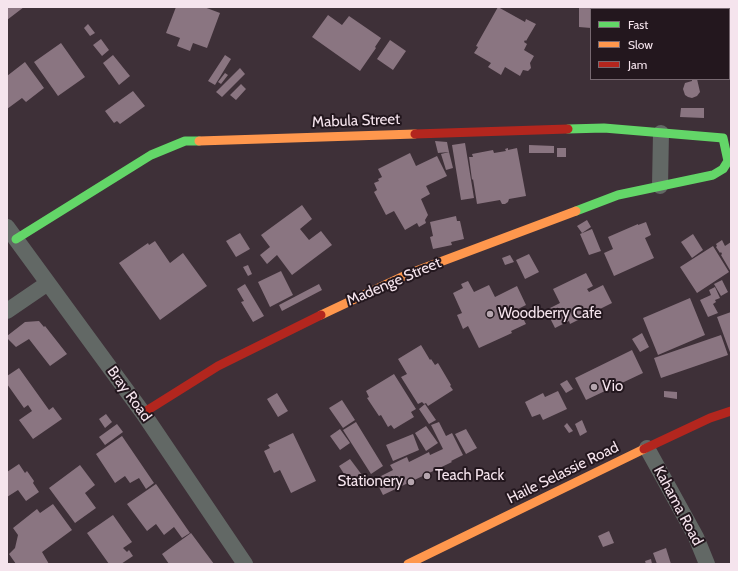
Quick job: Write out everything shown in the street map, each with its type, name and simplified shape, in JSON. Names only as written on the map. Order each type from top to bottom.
[{"type":"street","name":"Mabula Street","points":[[11,233],[151,155],[185,141],[604,128],[723,138]]},
{"type":"street","points":[[660,186],[661,133]]},
{"type":"street","name":"Madenge Street","points":[[143,413],[218,366],[310,320],[408,274],[618,195],[713,175],[723,169],[728,162],[723,138]]},
{"type":"street","name":"Bray Road","points":[[11,233],[143,413],[245,564]]},
{"type":"street","points":[[7,311],[48,282]]},
{"type":"street","name":"Haile Selassie Road","points":[[408,564],[710,418],[731,411]]},
{"type":"street","name":"Kahama Road","points":[[647,448],[696,537],[707,564]]},
{"type":"building","points":[[7,7],[24,7],[7,20]]},
{"type":"building","points":[[176,7],[204,7],[220,13],[207,48],[193,43],[190,51],[177,46],[180,38],[166,33]]},
{"type":"building","points":[[498,7],[525,22],[526,19],[536,24],[524,42],[527,44],[524,50],[534,56],[530,63],[531,68],[528,71],[523,70],[520,76],[505,67],[501,75],[488,67],[491,63],[474,53],[478,47],[476,46]]},
{"type":"building","points":[[579,7],[612,7],[590,8],[590,28],[579,27]]},
{"type":"building","points":[[328,15],[342,25],[349,16],[381,38],[360,71],[312,37]]},
{"type":"building","points":[[88,24],[95,33],[90,36],[84,28]]},
{"type":"building","points":[[101,39],[109,50],[102,56],[93,45]]},
{"type":"building","points":[[390,40],[406,51],[393,70],[377,59]]},
{"type":"building","points":[[61,43],[85,77],[58,96],[34,62]]},
{"type":"building","points":[[113,55],[130,76],[119,85],[103,63]]},
{"type":"building","points":[[225,55],[231,59],[215,85],[208,81]]},
{"type":"building","points":[[25,62],[44,88],[26,102],[22,98],[7,109],[7,76]]},
{"type":"building","points":[[240,68],[245,74],[222,97],[216,92]]},
{"type":"building","points":[[225,73],[228,75],[221,84],[218,82]]},
{"type":"building","points":[[697,80],[700,92],[697,96],[692,98],[685,95],[683,89],[685,83]]},
{"type":"building","points":[[241,84],[246,89],[236,100],[230,95]]},
{"type":"building","points":[[133,91],[145,106],[120,124],[117,121],[114,123],[105,111]]},
{"type":"building","points":[[681,108],[704,108],[704,118],[680,117]]},
{"type":"building","points":[[435,141],[447,142],[449,152],[438,153]]},
{"type":"building","points":[[465,143],[474,198],[461,200],[452,145]]},
{"type":"building","points":[[529,145],[554,146],[554,153],[529,153]]},
{"type":"building","points":[[508,148],[508,150],[517,148],[526,196],[509,199],[505,204],[502,204],[500,200],[477,204],[469,157],[473,157],[472,154],[493,150],[494,153],[506,151],[505,149]]},
{"type":"building","points":[[557,148],[566,148],[566,157],[557,157]]},
{"type":"building","points":[[449,152],[453,168],[446,170],[441,154]]},
{"type":"building","points":[[410,153],[416,166],[437,156],[447,176],[426,186],[430,194],[421,199],[428,215],[425,220],[426,223],[419,227],[417,223],[405,230],[394,211],[386,215],[374,192],[377,190],[374,183],[379,181],[378,179],[382,177],[378,169]]},
{"type":"building","points":[[302,205],[312,219],[300,229],[309,240],[321,231],[332,245],[292,275],[277,255],[267,264],[260,255],[270,247],[261,235]]},
{"type":"building","points":[[456,216],[457,221],[460,221],[464,239],[451,242],[452,245],[433,249],[430,237],[433,236],[430,222]]},
{"type":"building","points":[[587,220],[591,227],[582,233],[577,226]]},
{"type":"building","points":[[646,222],[651,235],[645,238],[654,258],[614,276],[604,253],[613,249],[608,237]]},
{"type":"building","points":[[592,229],[601,251],[589,255],[580,234]]},
{"type":"building","points":[[240,233],[250,249],[236,257],[226,241]]},
{"type":"building","points":[[693,234],[703,250],[692,258],[681,242]]},
{"type":"building","points":[[722,240],[725,246],[731,242],[731,272],[721,255],[721,252],[720,253],[716,247],[716,244]]},
{"type":"building","points":[[155,241],[170,263],[183,253],[207,286],[160,320],[119,263],[148,243],[149,245]]},
{"type":"building","points":[[713,246],[729,272],[697,293],[680,267]]},
{"type":"building","points":[[529,254],[539,272],[525,279],[516,260]]},
{"type":"building","points":[[510,255],[514,262],[505,265],[502,258]]},
{"type":"building","points":[[248,265],[252,274],[248,276],[243,267]]},
{"type":"building","points":[[281,271],[293,295],[270,307],[258,282]]},
{"type":"building","points":[[586,273],[593,286],[587,289],[589,292],[603,285],[612,303],[570,324],[569,321],[555,328],[546,310],[560,303],[553,289]]},
{"type":"building","points":[[722,280],[728,292],[721,296],[714,284]]},
{"type":"building","name":"Woodberry Cafe","points":[[468,281],[474,292],[489,285],[495,297],[517,286],[526,305],[518,309],[526,324],[511,331],[512,333],[479,348],[468,326],[463,329],[457,315],[462,313],[453,293],[463,288],[461,284]]},
{"type":"building","points":[[245,284],[264,316],[253,322],[241,302],[244,301],[237,289]]},
{"type":"building","points":[[319,284],[322,290],[282,311],[279,305]]},
{"type":"building","points":[[715,287],[720,298],[715,300],[716,302],[713,304],[718,313],[708,317],[700,300],[711,295],[709,290]]},
{"type":"building","points":[[690,298],[705,335],[658,355],[643,318]]},
{"type":"building","points":[[731,312],[731,355],[717,317]]},
{"type":"building","points":[[39,321],[44,327],[45,326],[67,354],[50,366],[29,339],[16,347],[7,338],[7,336],[25,322]]},
{"type":"building","points":[[642,333],[649,347],[640,352],[632,339]]},
{"type":"building","points":[[721,335],[728,355],[661,378],[654,358]]},
{"type":"building","points":[[421,345],[430,360],[431,359],[435,365],[438,363],[453,390],[428,406],[426,403],[424,404],[422,402],[418,404],[401,377],[407,374],[398,359]]},
{"type":"building","points":[[632,350],[643,373],[586,400],[575,378]]},
{"type":"building","points":[[19,368],[49,410],[53,407],[62,419],[33,439],[19,420],[32,411],[28,405],[24,408],[7,384],[7,376]]},
{"type":"building","points":[[394,374],[416,409],[411,412],[414,417],[394,429],[391,425],[388,427],[381,415],[379,416],[367,398],[369,397],[366,391]]},
{"type":"building","points":[[567,380],[573,389],[566,393],[560,384]]},
{"type":"building","points":[[558,391],[567,409],[543,420],[540,414],[532,417],[525,402],[543,393],[545,397]]},
{"type":"building","points":[[664,391],[677,392],[677,399],[664,397]]},
{"type":"building","points":[[277,393],[288,411],[278,417],[267,399]]},
{"type":"building","points":[[342,400],[355,420],[343,428],[329,408]]},
{"type":"building","points":[[425,404],[436,420],[429,424],[419,409]]},
{"type":"building","points":[[106,414],[112,422],[105,428],[99,419]]},
{"type":"building","points":[[582,420],[587,432],[580,436],[575,424]]},
{"type":"building","points":[[356,422],[383,466],[371,474],[343,430]]},
{"type":"building","points":[[439,422],[446,436],[452,433],[463,455],[451,461],[452,462],[383,495],[375,479],[393,470],[390,465],[407,457],[409,462],[429,452],[430,455],[443,449],[431,425]]},
{"type":"building","points":[[567,423],[573,431],[569,433],[564,426]]},
{"type":"building","points":[[117,424],[123,432],[105,445],[99,437]]},
{"type":"building","points":[[426,426],[438,443],[426,451],[415,433]]},
{"type":"building","points":[[340,429],[350,443],[340,450],[330,436]]},
{"type":"building","points":[[466,429],[477,448],[466,454],[455,434]]},
{"type":"building","points":[[293,433],[316,481],[291,493],[280,470],[274,473],[264,451],[270,448],[268,445]]},
{"type":"building","points":[[413,434],[419,450],[393,461],[386,445]]},
{"type":"building","points":[[122,436],[154,483],[146,489],[139,478],[130,483],[125,476],[115,483],[96,454]]},
{"type":"building","points":[[350,459],[362,475],[350,483],[339,466]]},
{"type":"building","points":[[19,464],[25,473],[27,471],[39,492],[26,501],[18,490],[7,497],[7,472]]},
{"type":"building","points":[[80,465],[95,485],[85,493],[96,508],[75,523],[49,488]]},
{"type":"building","points":[[156,484],[190,533],[182,538],[174,527],[164,535],[156,524],[147,531],[127,504]]},
{"type":"building","points":[[53,504],[72,530],[42,552],[49,564],[16,564],[9,554],[15,548],[18,535],[13,528],[37,509],[40,513]]},
{"type":"building","points":[[113,515],[132,542],[123,548],[127,552],[129,550],[133,556],[121,564],[109,564],[87,533]]},
{"type":"building","points":[[609,531],[614,543],[603,547],[598,536]]},
{"type":"building","points":[[191,533],[214,564],[169,564],[162,554]]},
{"type":"building","points":[[666,548],[671,564],[657,564],[653,553]]},
{"type":"building","points":[[651,559],[652,564],[646,564],[645,561]]},
{"type":"traffic: fast","points":[[568,129],[604,128],[723,138],[728,161],[723,169],[713,175],[618,195],[576,211]]},
{"type":"traffic: fast","points":[[16,239],[151,155],[185,141],[199,141]]},
{"type":"traffic: slow","points":[[199,141],[415,134]]},
{"type":"traffic: slow","points":[[321,315],[408,274],[576,211]]},
{"type":"traffic: slow","points":[[408,564],[644,449]]},
{"type":"traffic: jam","points":[[415,134],[568,129]]},
{"type":"traffic: jam","points":[[143,413],[218,366],[321,315]]},
{"type":"traffic: jam","points":[[644,449],[710,418],[731,411]]},
{"type":"place","name":"Woodberry Cafe","points":[[490,314]]},
{"type":"place","name":"Vio","points":[[594,387]]},
{"type":"place","name":"Teach Pack","points":[[427,476]]},
{"type":"place","name":"Stationery","points":[[411,482]]}]
